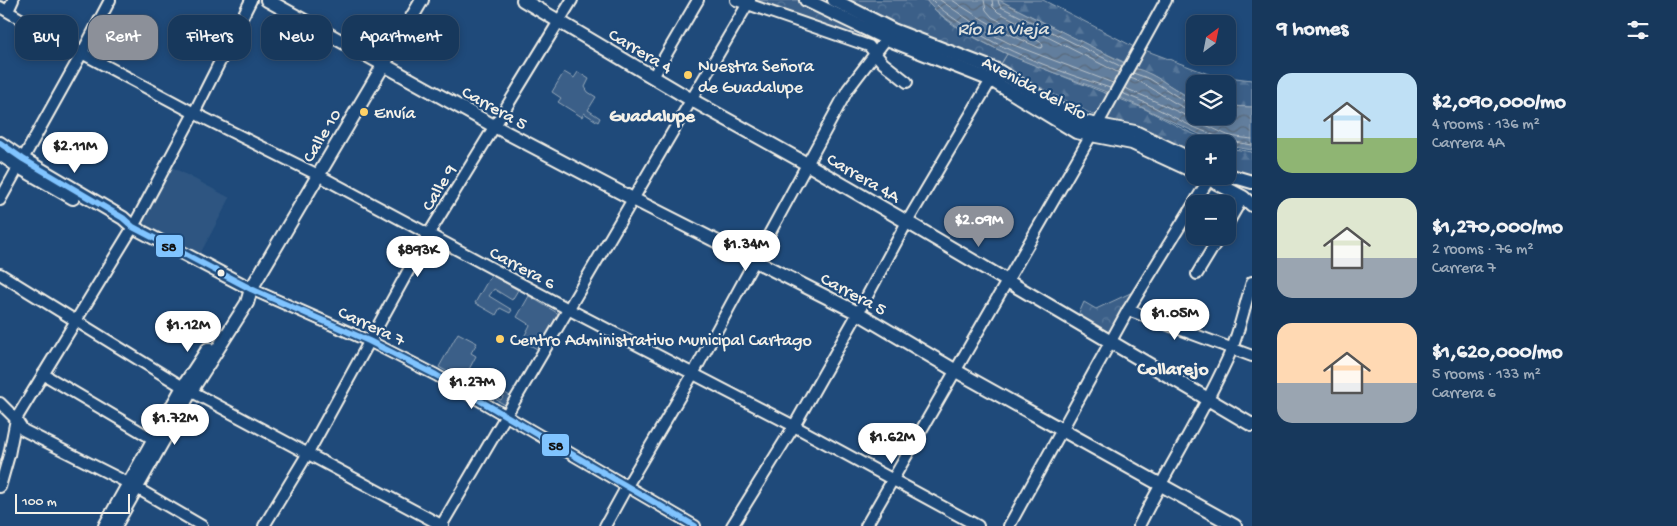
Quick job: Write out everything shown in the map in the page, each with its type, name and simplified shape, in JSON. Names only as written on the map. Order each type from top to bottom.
[{"type":"main road","name":"Carrera 5","points":[[267,0],[494,126],[858,313],[956,371],[1235,526]]},
{"type":"main road","name":"Calle 10","points":[[114,526],[153,439],[247,303],[251,289],[422,0]]},
{"type":"main road","name":"Carrera 4","points":[[523,0],[690,99]]},
{"type":"main road","name":"Avenida del Río","points":[[806,0],[994,75],[1078,121],[1135,132],[1186,157]]},
{"type":"main road","name":"Avenida del Río","points":[[834,0],[890,34]]},
{"type":"main road","name":"Carrera 4A","points":[[690,99],[807,164],[1007,280],[1252,425]]},
{"type":"main road","name":"Avenida del Río","points":[[1096,126],[1186,168]]},
{"type":"main road","name":"Carrera 7","points":[[0,143],[21,163]]},
{"type":"main road","name":"Carrera 7","points":[[0,154],[21,163],[119,225],[132,227],[251,289]]},
{"type":"main road","points":[[1236,177],[1252,182]]},
{"type":"main road","points":[[1221,185],[1247,201]]},
{"type":"main road","name":"Calle 10","points":[[104,526],[132,485],[187,389]]},
{"type":"street","points":[[4,9],[13,0]]},
{"type":"street","points":[[0,200],[110,0]]},
{"type":"street","points":[[0,487],[4,457],[16,419],[132,227],[194,113],[251,0]]},
{"type":"street","name":"Calle 9","points":[[264,526],[308,454],[428,235],[572,0]]},
{"type":"street","points":[[653,77],[698,0]]},
{"type":"street","points":[[736,0],[749,2],[869,46],[883,63],[907,82]]},
{"type":"street","points":[[866,526],[1096,126],[1166,0]]},
{"type":"street","points":[[0,274],[187,389],[442,526],[506,415],[570,310],[690,99],[749,2]]},
{"type":"street","name":"Carrera 6","points":[[4,9],[194,113],[318,175],[570,310],[794,426],[978,526]]},
{"type":"street","points":[[605,526],[693,374],[848,89],[890,34]]},
{"type":"street","points":[[732,526],[794,426],[907,222],[994,75]]},
{"type":"street","points":[[1009,526],[1110,341],[1203,185]]},
{"type":"street","points":[[1236,214],[1247,201]]},
{"type":"street","points":[[1197,274],[1215,245]]},
{"type":"street","points":[[1138,526],[1159,484],[1208,398],[1232,349],[1252,282]]},
{"type":"street","name":"Carrera 7","points":[[251,289],[369,341],[436,376],[695,526]]},
{"type":"street","points":[[1128,310],[1252,356]]},
{"type":"street","points":[[43,374],[153,439]]},
{"type":"street","points":[[0,403],[16,419],[23,430],[132,485],[202,526]]},
{"type":"shaded area","points":[[172,167],[230,198],[200,254],[142,223]]},
{"type":"green space","points":[[736,0],[806,0],[887,39],[876,53]]},
{"type":"green space","points":[[834,0],[926,0],[953,24],[1007,54],[997,70]]},
{"type":"green space","points":[[999,0],[1043,0],[1136,48],[1126,63]]},
{"type":"green space","points":[[1142,49],[1211,75],[1186,75],[1186,96],[1152,75],[1134,68]]},
{"type":"green space","points":[[1007,54],[1145,109],[1196,135],[1186,135],[1186,154],[1099,118],[1000,66]]},
{"type":"green space","points":[[564,72],[574,78],[578,72],[589,79],[585,87],[588,92],[596,97],[588,110],[600,118],[598,122],[584,113],[582,117],[558,102],[561,98],[552,92]]},
{"type":"green space","points":[[1236,78],[1252,80],[1252,107],[1236,106]]},
{"type":"green space","points":[[1236,149],[1252,152],[1252,180],[1236,175]]},
{"type":"green space","points":[[491,275],[518,290],[512,300],[494,289],[489,296],[512,310],[510,313],[500,308],[496,315],[475,303]]},
{"type":"green space","points":[[1137,290],[1110,339],[1077,318],[1084,302],[1096,309]]},
{"type":"green space","points":[[529,296],[559,314],[539,350],[522,341],[530,325],[517,317]]},
{"type":"green space","points":[[458,333],[477,343],[471,353],[476,356],[464,379],[501,400],[505,393],[512,397],[507,406],[439,367]]},
{"type":"water","name":"Río La Vieja","points":[[926,0],[999,0],[1134,68],[1158,78],[1186,96],[1186,125],[1236,125],[1236,106],[1252,107],[1252,150],[1236,147],[1236,135],[1202,135],[1128,101],[1014,57],[958,27]]},
{"type":"transit line","name":"58","points":[[0,143],[23,159],[123,218],[133,227],[251,289],[369,341],[436,375],[695,526]]},
{"type":"place","name":"Nuestra Señora de Guadalupe","points":[[688,75]]},
{"type":"place","name":"Envía","points":[[364,112]]},
{"type":"place","name":"Centro Administrativo Municipal Cartago","points":[[500,339]]},
{"type":"district","name":"Guadalupe","points":[[652,114]]},
{"type":"district","name":"Collarejo","points":[[1173,367]]}]
